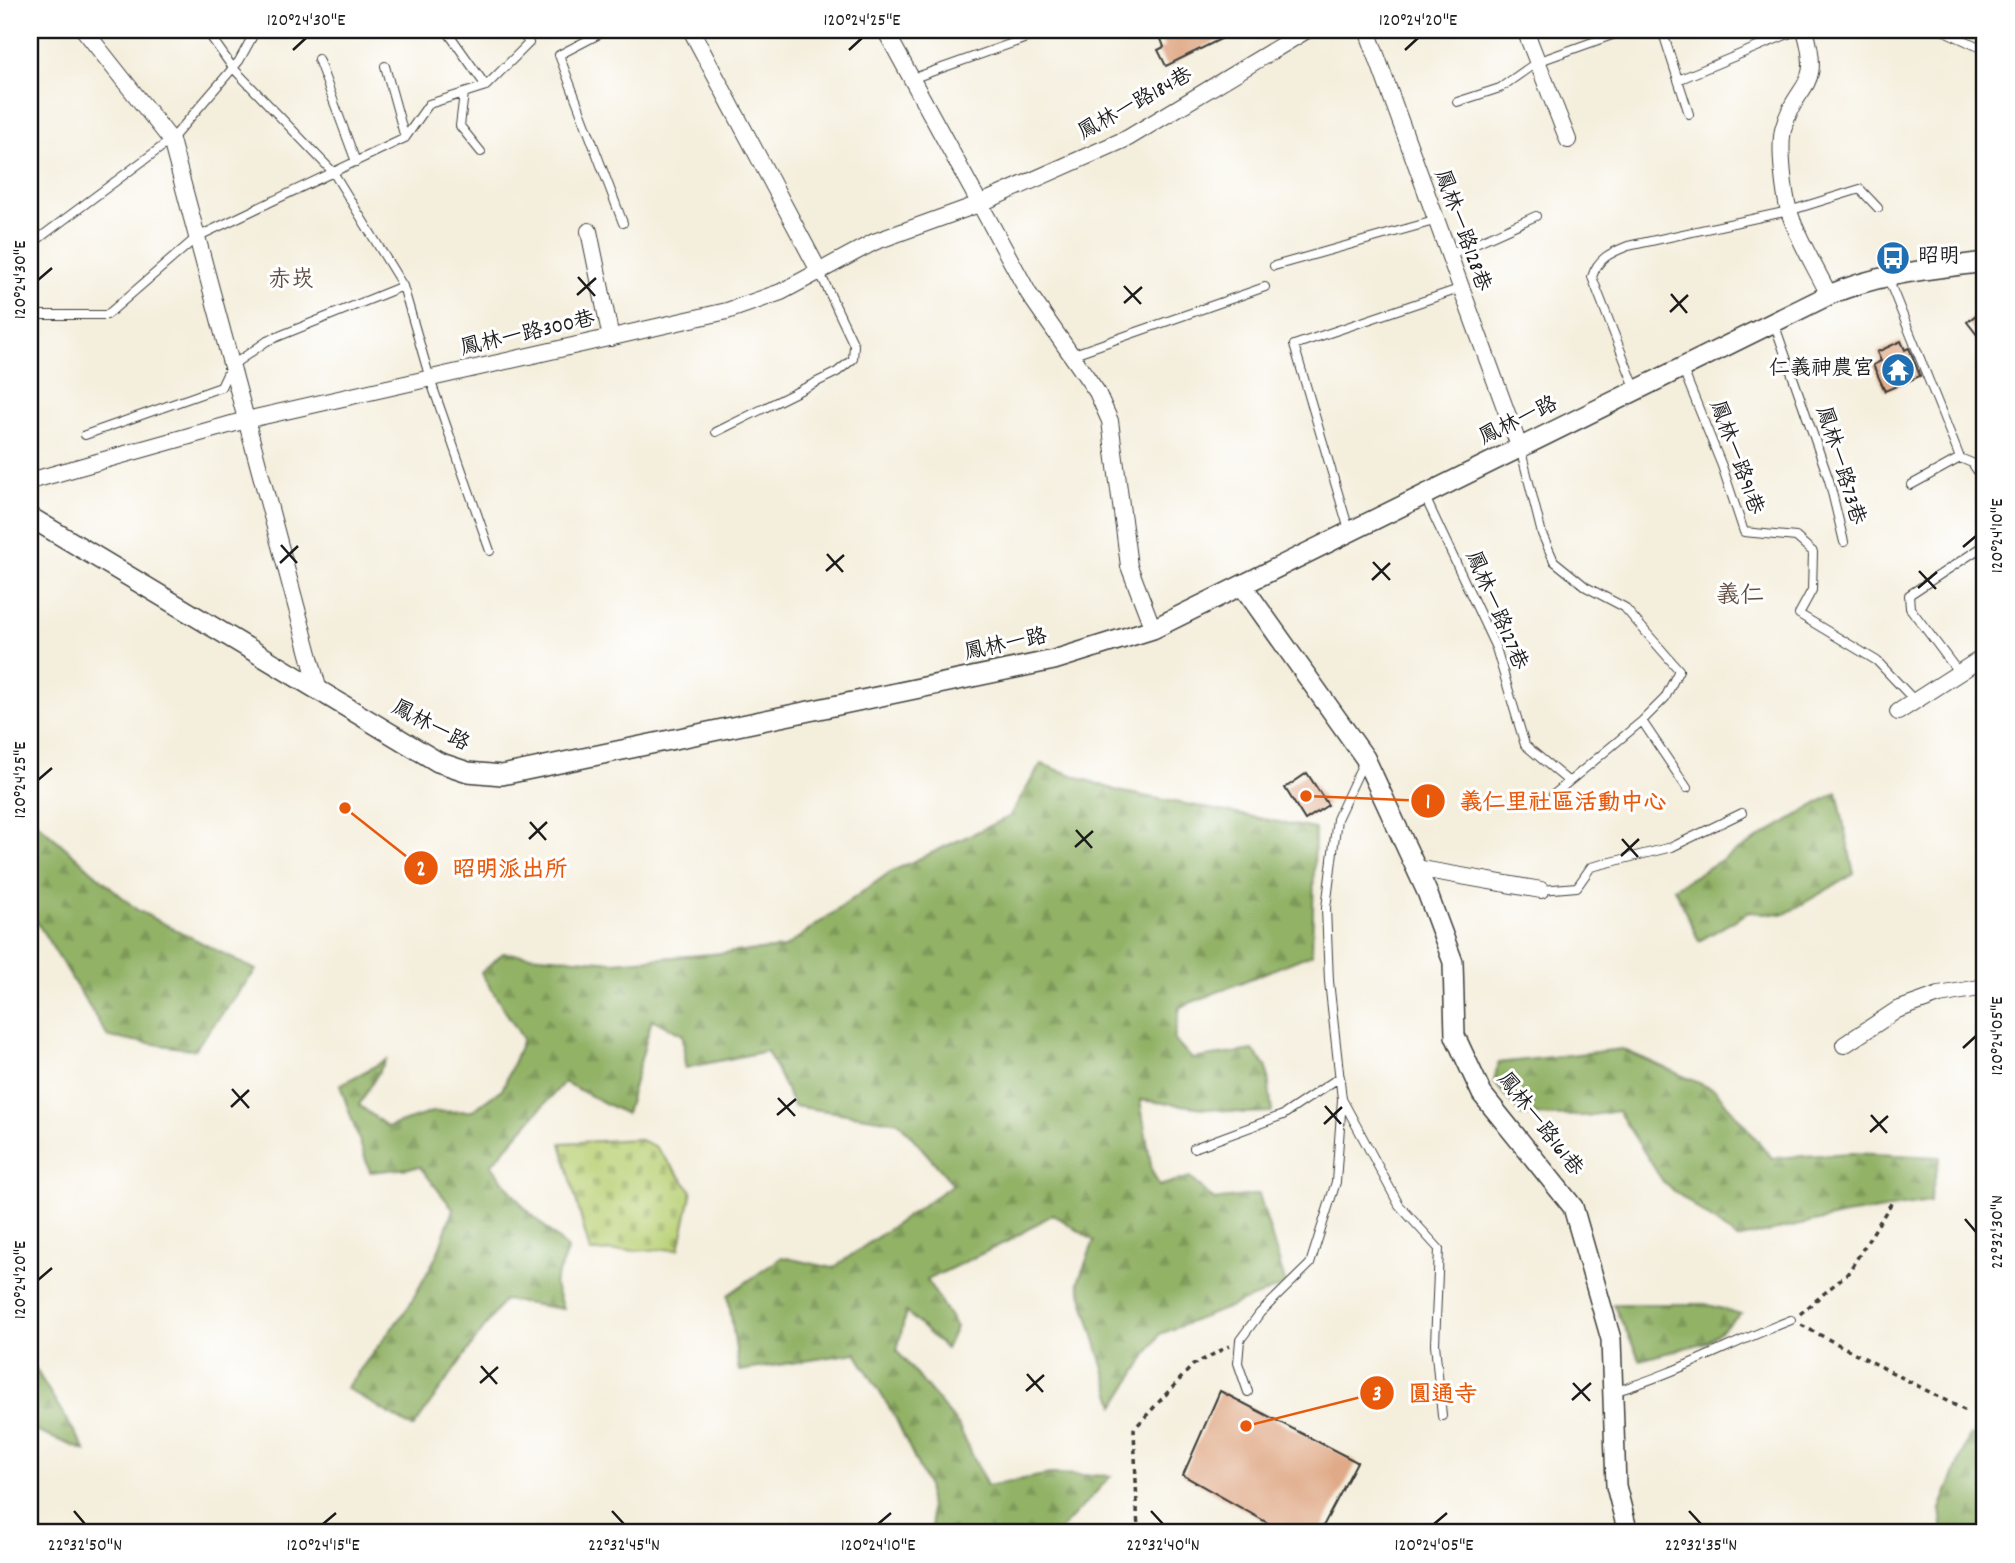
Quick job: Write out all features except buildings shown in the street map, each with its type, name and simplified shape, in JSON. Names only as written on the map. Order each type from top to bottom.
[{"type":"street","points":[[84,30],[172,140],[318,691]]},
{"type":"street","points":[[691,30],[820,272]]},
{"type":"street","points":[[885,30],[1029,294],[1097,392],[1110,421],[1129,566],[1153,629]]},
{"type":"street","name":"鳳林一路184巷","points":[[611,338],[727,312],[781,292],[874,242],[979,204],[1128,138],[1307,30]]},
{"type":"street","name":"鳳林一路128巷","points":[[1367,30],[1434,221],[1520,446]]},
{"type":"street","points":[[1525,30],[1568,140]]},
{"type":"street","points":[[1805,30],[1813,57],[1812,75],[1793,105],[1783,132],[1789,211],[1829,295]]},
{"type":"street","name":"鳳林一路300巷","points":[[30,481],[246,420],[611,338],[589,232]]},
{"type":"street","name":"鳳林一路","points":[[30,517],[438,762],[468,772],[502,775],[1054,660],[1153,629],[1773,320],[1829,295],[1854,284],[1887,276],[1985,262]]},
{"type":"street","name":"鳳林一路161巷","points":[[1242,585],[1365,758],[1416,868],[1453,962],[1455,1036],[1482,1094],[1573,1207],[1611,1339],[1616,1486],[1628,1533]]},
{"type":"street","points":[[1898,712],[1985,656]]},
{"type":"street","points":[[1416,868],[1541,890]]},
{"type":"street","points":[[1844,1045],[1897,1010],[1939,995],[1985,987]]},
{"type":"lane","points":[[206,30],[233,68],[333,172],[403,286],[430,379],[489,551]]},
{"type":"lane","points":[[455,30],[449,34],[486,86]]},
{"type":"lane","points":[[30,315],[107,315],[197,237],[405,138],[429,104],[486,86],[529,43],[520,30]]},
{"type":"lane","points":[[607,30],[559,55],[623,223]]},
{"type":"lane","points":[[1457,102],[1500,88],[1538,62],[1626,30]]},
{"type":"lane","points":[[1662,30],[1689,114]]},
{"type":"lane","points":[[1678,80],[1798,30]]},
{"type":"lane","points":[[1942,30],[1943,33],[1979,47],[1985,45]]},
{"type":"lane","points":[[30,245],[172,140],[233,68],[254,31]]},
{"type":"lane","points":[[911,79],[1035,35]]},
{"type":"lane","points":[[318,59],[356,162]]},
{"type":"lane","points":[[385,66],[405,138]]},
{"type":"lane","points":[[464,93],[460,127],[481,152]]},
{"type":"lane","points":[[1636,390],[1592,277],[1596,264],[1607,255],[1628,246],[1789,211],[1860,189],[1878,208]]},
{"type":"lane","points":[[1447,256],[1536,216]]},
{"type":"lane","points":[[1274,266],[1434,221]]},
{"type":"lane","points":[[716,432],[837,372],[853,359],[854,345],[820,272]]},
{"type":"lane","points":[[1887,276],[1960,458],[1972,463],[1985,482]]},
{"type":"lane","points":[[85,435],[221,387],[231,366],[267,341],[403,286]]},
{"type":"lane","points":[[1071,355],[1265,287]]},
{"type":"lane","points":[[1349,530],[1294,345],[1460,289]]},
{"type":"lane","name":"鳳林一路73巷","points":[[1773,320],[1829,480],[1844,542]]},
{"type":"lane","name":"鳳林一路91巷","points":[[1682,366],[1744,532],[1796,537],[1813,552],[1812,590],[1799,614],[1877,661],[1915,701]]},
{"type":"lane","points":[[1520,446],[1542,534],[1554,561],[1586,587],[1624,607],[1679,670],[1665,698],[1642,721],[1553,795]]},
{"type":"lane","points":[[1911,485],[1960,458]]},
{"type":"lane","name":"鳳林一路127巷","points":[[1424,494],[1496,648],[1525,745],[1568,781]]},
{"type":"lane","points":[[1959,673],[1910,608],[1909,595],[1985,545]]},
{"type":"lane","points":[[1642,721],[1687,788]]},
{"type":"lane","points":[[1248,1392],[1238,1363],[1240,1340],[1260,1313],[1310,1264],[1336,1182],[1342,1099],[1329,981],[1326,908],[1337,818],[1365,758]]},
{"type":"lane","points":[[1541,890],[1577,887],[1591,867],[1672,848],[1742,813]]},
{"type":"lane","points":[[1194,1148],[1283,1115],[1340,1077]]},
{"type":"lane","points":[[1342,1099],[1399,1205],[1439,1249],[1435,1344],[1442,1416]]},
{"type":"lane","points":[[1614,1392],[1660,1379],[1735,1341],[1791,1320]]},
{"type":"path","points":[[1892,1202],[1848,1272],[1822,1297],[1791,1320],[1966,1411]]},
{"type":"path","points":[[1138,1533],[1134,1429],[1193,1365],[1240,1340]]},
{"type":"green space","points":[[1041,764],[1118,791],[1315,829],[1312,954],[1180,1007],[1174,1039],[1192,1059],[1253,1050],[1267,1068],[1272,1112],[1244,1113],[1140,1100],[1152,1171],[1159,1186],[1190,1177],[1214,1200],[1259,1194],[1286,1285],[1160,1334],[1115,1406],[1078,1282],[1094,1241],[1053,1214],[1010,1240],[927,1280],[956,1327],[946,1349],[906,1312],[897,1351],[958,1425],[987,1486],[1050,1474],[1111,1476],[1058,1533],[933,1533],[927,1485],[895,1417],[856,1353],[739,1371],[728,1295],[782,1257],[833,1268],[953,1184],[899,1122],[794,1106],[767,1051],[685,1068],[683,1035],[652,1019],[626,1114],[564,1082],[491,1165],[523,1206],[568,1249],[554,1283],[563,1309],[504,1300],[413,1428],[346,1388],[409,1306],[437,1255],[453,1209],[420,1167],[370,1172],[340,1085],[386,1060],[359,1105],[388,1127],[432,1112],[472,1111],[503,1088],[523,1039],[481,973],[503,953],[614,962],[784,948],[890,872],[1009,817]]},
{"type":"green space","points":[[1837,792],[1854,874],[1785,914],[1749,912],[1699,941],[1674,888]]},
{"type":"green space","points":[[36,822],[137,910],[256,970],[194,1050],[108,1037],[30,911],[30,824]]},
{"type":"green space","points":[[1622,1049],[1715,1090],[1772,1158],[1851,1153],[1940,1157],[1929,1202],[1845,1215],[1737,1239],[1664,1183],[1618,1111],[1586,1116],[1521,1115],[1494,1082],[1498,1063]]},
{"type":"green space","points":[[638,1139],[656,1147],[692,1191],[679,1249],[590,1252],[561,1143]]},
{"type":"green space","points":[[1613,1304],[1705,1304],[1741,1314],[1707,1342],[1640,1360]]},
{"type":"green space","points":[[30,1360],[86,1451],[30,1429]]},
{"type":"green space","points":[[1970,1435],[1985,1439],[1985,1533],[1943,1533],[1940,1509]]},
{"type":"place","name":"昭明","points":[[1893,258]]},
{"type":"place","name":"仁義神農宮","points":[[1898,370]]},
{"type":"place","name":"義仁里社區活動中心","points":[[1306,796]]},
{"type":"place","name":"昭明派出所","points":[[345,808]]},
{"type":"place","name":"圓通寺","points":[[1246,1426]]},
{"type":"district","name":"赤崁","points":[[291,281]]},
{"type":"district","name":"義仁","points":[[1740,597]]}]
